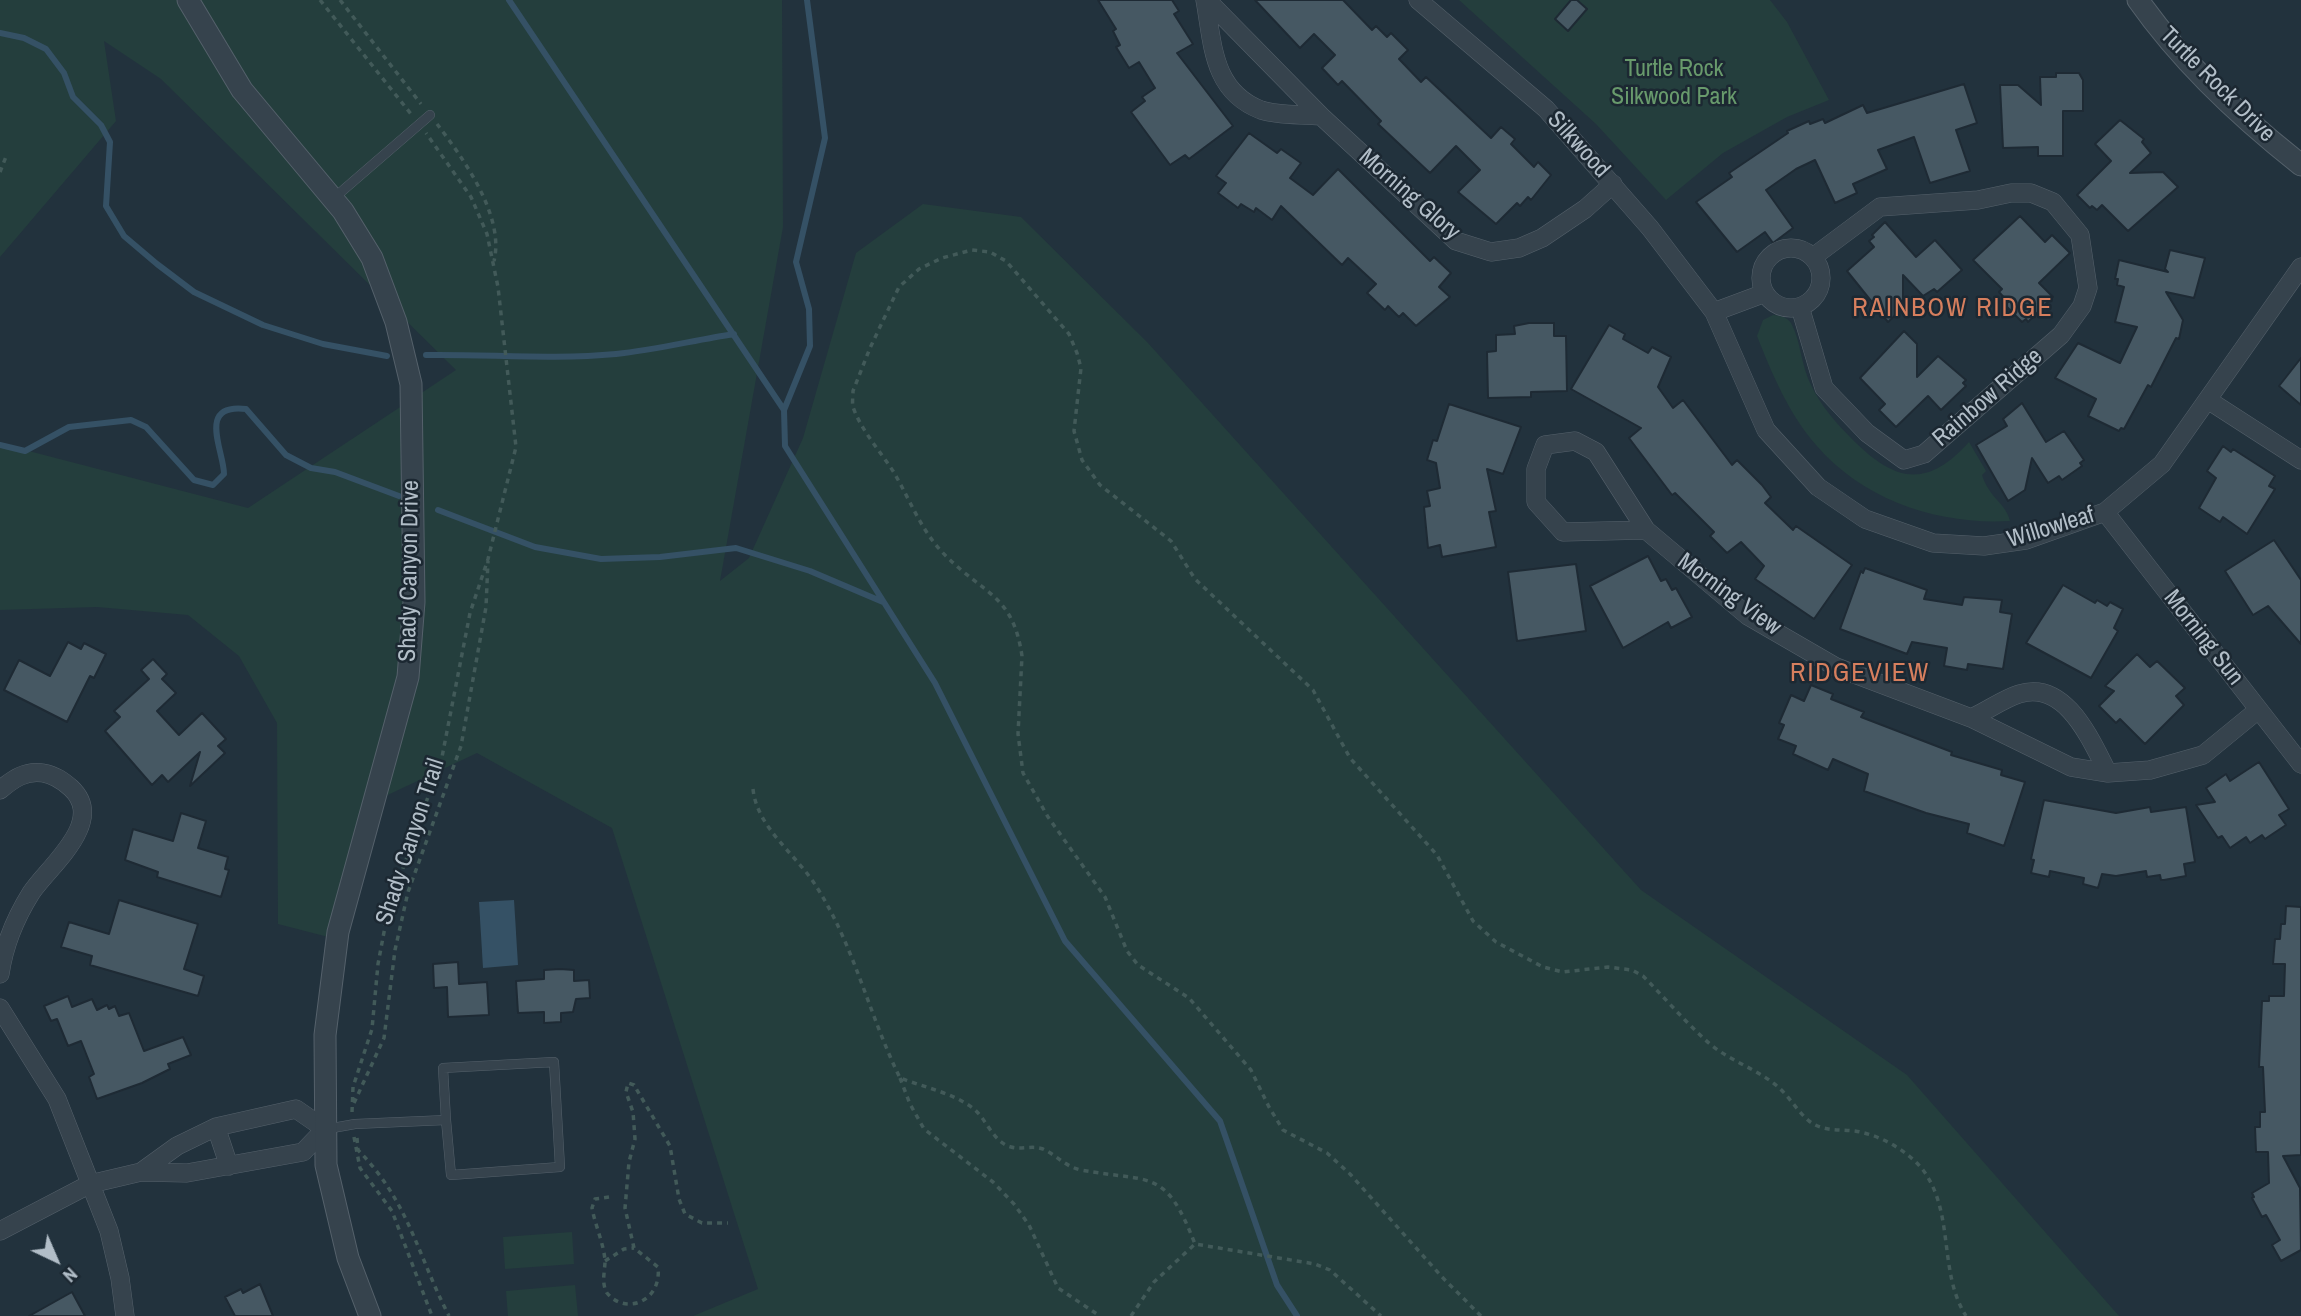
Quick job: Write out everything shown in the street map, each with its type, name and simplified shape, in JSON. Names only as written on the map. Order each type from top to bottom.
[{"type":"street","name":"Shady Canyon Drive","points":[[188,0],[242,90],[332,199],[372,258],[396,322],[411,384],[414,602],[408,677],[338,932],[325,1035],[329,1178],[348,1258],[370,1316]]},
{"type":"street","name":"Morning Glory","points":[[1206,0],[1212,50],[1221,79],[1238,98],[1263,111],[1321,116]]},
{"type":"street","name":"Morning Glory","points":[[1206,0],[1321,116],[1455,241],[1491,252],[1519,248],[1542,238],[1585,209],[1613,184]]},
{"type":"street","name":"Silkwood","points":[[1418,0],[1546,109],[1613,184],[1714,312]]},
{"type":"street","name":"Turtle Rock Drive","points":[[2138,0],[2200,75],[2255,128],[2301,165]]},
{"type":"street","name":"Rainbow Ridge","points":[[1800,307],[1824,388],[1867,433],[1904,460],[1924,454],[2061,335],[2082,306],[2088,288],[2087,259],[2080,235],[2053,202],[2031,193],[1880,207],[1812,257]]},
{"type":"street","points":[[1796,248],[1812,257],[1821,275],[1820,285],[1809,302],[1800,307],[1780,306],[1765,293],[1761,284],[1763,265],[1777,251],[1796,248]]},
{"type":"street","name":"Willowleaf","points":[[1714,312],[1766,430],[1818,487],[1865,519],[1933,543],[1984,546],[2026,540],[2105,512],[2162,464],[2301,267]]},
{"type":"street","points":[[1714,312],[1765,293]]},
{"type":"street","points":[[2208,400],[2301,460]]},
{"type":"street","name":"Morning View","points":[[1646,530],[1563,532],[1536,502],[1536,469],[1545,445],[1575,441],[1596,452],[1646,530],[1748,616],[1836,667],[1971,718],[2071,767],[2108,773],[2150,769],[2203,755],[2258,710]]},
{"type":"street","name":"Morning Sun","points":[[2105,512],[2301,764]]},
{"type":"street","points":[[1971,718],[2019,694],[2039,691],[2054,697],[2077,717],[2108,773]]},
{"type":"street","points":[[0,790],[30,772],[46,774],[62,779],[75,793],[82,809],[78,835],[32,891],[18,916],[0,974]]},
{"type":"street","points":[[0,1008],[57,1099],[109,1231],[120,1278],[125,1316]]},
{"type":"street","points":[[0,1231],[90,1184],[141,1172],[187,1173],[303,1152],[326,1129],[296,1109],[216,1127],[177,1146],[141,1172]]},
{"type":"street","points":[[216,1127],[229,1166]]},
{"type":"lane","points":[[332,199],[430,115]]},
{"type":"lane","points":[[554,1062],[560,1167],[451,1175],[446,1120],[443,1068],[554,1062]]},
{"type":"lane","points":[[326,1129],[446,1120]]},
{"type":"path","points":[[0,172],[7,154]]},
{"type":"path","points":[[1481,1316],[1442,1277],[1350,1174],[1327,1153],[1283,1130],[1251,1070],[1189,998],[1138,965],[1118,936],[1105,897],[1048,817],[1027,780],[1019,754],[1022,656],[1005,607],[989,589],[948,558],[919,524],[893,472],[853,406],[853,391],[899,287],[919,269],[942,258],[972,250],[990,252],[1017,270],[1038,301],[1069,334],[1077,353],[1081,368],[1074,431],[1076,446],[1100,485],[1171,541],[1195,579],[1313,690],[1350,758],[1437,855],[1474,921],[1496,942],[1543,967],[1563,972],[1608,967],[1632,970],[1643,976],[1711,1045],[1761,1073],[1780,1088],[1810,1121],[1826,1129],[1856,1131],[1878,1138],[1901,1150],[1921,1168],[1935,1188],[1952,1277],[1966,1316]]},
{"type":"path","name":"Shady Canyon Trail","points":[[432,1316],[392,1211],[360,1168],[352,1092],[372,1029],[378,964],[388,911],[442,757],[470,613],[488,559],[516,447],[494,263]]},
{"type":"path","name":"Shady Canyon Trail","points":[[449,1316],[432,1283],[401,1205],[358,1150],[354,1101],[370,1070],[387,1025],[394,950],[408,892],[461,746],[486,607],[488,559]]},
{"type":"path","points":[[753,789],[757,810],[816,886],[846,941],[909,1104],[924,1129],[993,1182],[1029,1225],[1058,1288],[1100,1316]]},
{"type":"path","points":[[900,1078],[951,1097],[974,1110],[998,1140],[1012,1148],[1033,1146],[1046,1150],[1077,1169],[1152,1180],[1170,1194],[1185,1218],[1195,1244]]},
{"type":"path","points":[[609,1197],[595,1199],[592,1208],[605,1261],[603,1272],[607,1293],[618,1304],[629,1309],[644,1306],[657,1289],[658,1267],[634,1248],[625,1208],[629,1162],[635,1139],[633,1112],[626,1092],[628,1083],[634,1085],[670,1146],[679,1199],[685,1214],[702,1223],[728,1223]]},
{"type":"path","points":[[1195,1244],[1297,1261],[1330,1270],[1381,1316]]},
{"type":"path","points":[[1131,1316],[1154,1282],[1195,1244]]},
{"type":"path","points":[[605,1261],[624,1249],[634,1248]]},
{"type":"green space","points":[[0,0],[782,0],[783,227],[720,581],[749,558],[803,438],[856,253],[923,204],[1021,217],[1148,343],[1641,890],[1907,1075],[2119,1316],[693,1316],[758,1289],[612,828],[477,753],[377,800],[336,939],[278,924],[277,723],[239,656],[188,615],[97,607],[0,610],[0,447],[21,449],[248,508],[456,370],[161,79],[104,41],[116,121],[0,257]]},
{"type":"green space","name":"Turtle Rock Silkwood Park","points":[[1459,0],[1770,0],[1787,22],[1829,100],[1787,117],[1723,153],[1666,200],[1596,124]]},
{"type":"green space","points":[[1773,315],[1785,318],[1791,323],[1815,393],[1835,421],[1868,454],[1897,471],[1925,473],[1954,457],[1969,442],[1986,471],[1982,475],[1985,483],[2005,509],[2010,521],[1956,519],[1904,505],[1880,495],[1835,465],[1798,420],[1782,393],[1757,336],[1763,320]]},
{"type":"green space","points":[[572,1232],[574,1264],[505,1269],[503,1237]]},
{"type":"green space","points":[[575,1285],[578,1316],[508,1316],[506,1291]]},
{"type":"water","points":[[514,900],[518,965],[483,968],[479,902]]},
{"type":"building","points":[[1098,0],[1172,0],[1179,11],[1174,14],[1193,44],[1177,53],[1233,126],[1189,159],[1185,155],[1170,165],[1131,112],[1145,101],[1142,97],[1155,88],[1139,62],[1129,68],[1116,47],[1120,45],[1113,31],[1116,29]]},
{"type":"building","points":[[1255,0],[1343,0],[1372,30],[1376,26],[1387,37],[1391,33],[1408,50],[1399,59],[1421,82],[1426,77],[1491,138],[1501,127],[1515,139],[1511,144],[1534,167],[1538,162],[1551,175],[1531,200],[1528,197],[1520,206],[1517,203],[1496,224],[1458,192],[1480,170],[1456,146],[1430,173],[1378,124],[1381,121],[1342,81],[1338,85],[1322,68],[1335,55],[1314,34],[1300,48]]},
{"type":"building","points":[[1571,0],[1577,0],[1587,9],[1568,31],[1555,19]]},
{"type":"building","points":[[2056,73],[2079,73],[2083,80],[2083,111],[2063,111],[2063,156],[2038,156],[2038,147],[2003,148],[2000,85],[2018,85],[2041,105],[2040,77],[2056,77]]},
{"type":"building","points":[[1964,84],[1977,123],[1956,130],[1970,171],[1930,183],[1914,137],[1878,150],[1887,169],[1853,184],[1857,193],[1835,203],[1815,160],[1796,169],[1766,190],[1793,228],[1773,243],[1765,232],[1737,252],[1696,202],[1732,177],[1729,173],[1788,133],[1787,131],[1809,121],[1810,124],[1823,119],[1825,123],[1863,105],[1867,113]]},
{"type":"building","points":[[2120,120],[2144,139],[2142,142],[2151,153],[2130,173],[2163,172],[2178,187],[2128,231],[2102,205],[2097,210],[2092,206],[2090,208],[2077,195],[2111,161],[2095,144]]},
{"type":"building","points":[[1249,133],[1277,153],[1281,149],[1301,163],[1290,178],[1313,195],[1338,169],[1430,261],[1434,257],[1451,273],[1439,287],[1450,297],[1416,326],[1403,313],[1399,317],[1388,306],[1385,310],[1367,293],[1376,284],[1348,258],[1342,265],[1281,206],[1272,220],[1256,208],[1254,212],[1241,204],[1238,208],[1218,193],[1226,183],[1216,176]]},
{"type":"building","points":[[2020,216],[2045,242],[2052,235],[2070,253],[2039,283],[2053,297],[2028,322],[2026,319],[2022,322],[2005,305],[2008,302],[1999,292],[2002,289],[1973,260]]},
{"type":"building","points":[[1885,222],[1916,257],[1935,240],[1962,270],[1937,292],[1934,289],[1923,296],[1903,275],[1903,308],[1888,322],[1847,271],[1874,247],[1869,241]]},
{"type":"building","points":[[2170,250],[2205,258],[2194,298],[2166,292],[2183,320],[2179,339],[2176,338],[2151,387],[2148,385],[2124,429],[2119,431],[2088,416],[2096,399],[2055,378],[2078,343],[2120,363],[2137,327],[2115,322],[2124,287],[2117,285],[2118,279],[2115,279],[2119,260],[2168,272],[2165,269]]},
{"type":"building","points":[[1554,323],[1554,336],[1566,336],[1567,391],[1531,392],[1531,397],[1488,398],[1487,352],[1496,351],[1496,335],[1515,334],[1514,326]]},
{"type":"building","points":[[1609,325],[1625,334],[1623,339],[1648,353],[1652,347],[1671,357],[1658,387],[1673,408],[1683,400],[1732,465],[1737,460],[1762,485],[1771,497],[1765,503],[1793,530],[1796,526],[1852,565],[1814,619],[1755,579],[1764,566],[1741,542],[1727,553],[1710,536],[1714,532],[1675,493],[1672,495],[1629,438],[1641,428],[1571,389]]},
{"type":"building","points":[[1904,331],[1917,344],[1917,377],[1938,356],[1966,380],[1963,383],[1966,386],[1941,410],[1928,396],[1896,427],[1879,410],[1885,404],[1860,378]]},
{"type":"building","points":[[2301,358],[2301,405],[2279,386]]},
{"type":"building","points":[[2022,403],[2046,442],[2064,431],[2084,460],[2080,463],[2082,466],[2062,480],[2059,476],[2048,483],[2032,458],[2025,490],[2008,501],[1976,445],[2007,426],[2003,419]]},
{"type":"building","points":[[1449,404],[1521,427],[1503,474],[1487,469],[1496,511],[1489,512],[1496,547],[1442,557],[1440,545],[1428,548],[1424,507],[1430,506],[1427,491],[1440,488],[1436,463],[1427,460],[1433,440],[1437,441]]},
{"type":"building","points":[[2223,446],[2231,452],[2233,449],[2275,476],[2269,486],[2275,489],[2247,534],[2223,517],[2220,522],[2199,508],[2216,478],[2207,471]]},
{"type":"building","points":[[2274,540],[2301,580],[2301,644],[2268,606],[2253,615],[2225,571]]},
{"type":"building","points":[[1648,556],[1661,581],[1666,579],[1672,590],[1676,588],[1692,617],[1671,628],[1668,622],[1623,648],[1590,586]]},
{"type":"building","points":[[1576,564],[1586,631],[1517,641],[1508,572]]},
{"type":"building","points":[[1865,568],[1927,590],[1924,599],[1962,605],[1964,597],[2002,600],[2000,612],[2012,614],[2003,669],[1968,664],[1967,670],[1944,666],[1947,648],[1912,642],[1907,654],[1840,629],[1861,571],[1863,573]]},
{"type":"building","points":[[2063,585],[2095,603],[2097,600],[2107,606],[2110,602],[2123,609],[2114,628],[2118,631],[2091,678],[2026,643]]},
{"type":"building","points":[[68,642],[81,649],[84,643],[106,654],[94,678],[90,676],[67,722],[4,690],[19,660],[50,676]]},
{"type":"building","points":[[2137,654],[2150,667],[2157,661],[2185,688],[2176,696],[2184,705],[2145,744],[2120,719],[2116,723],[2099,706],[2114,691],[2105,686]]},
{"type":"building","points":[[153,659],[167,674],[162,679],[176,693],[157,711],[179,735],[202,713],[226,739],[218,746],[225,753],[190,786],[200,752],[168,782],[162,775],[152,785],[105,731],[120,717],[114,711],[149,679],[141,670]]},
{"type":"building","points":[[1811,685],[1833,694],[1831,699],[1864,712],[1861,717],[1952,752],[1951,755],[2002,770],[2001,775],[2025,782],[2004,846],[1967,833],[1969,824],[1926,813],[1864,791],[1868,774],[1833,759],[1828,770],[1793,754],[1796,746],[1778,739],[1784,725],[1779,723],[1791,695],[1804,701]]},
{"type":"building","points":[[2259,762],[2289,809],[2279,815],[2286,825],[2265,839],[2262,835],[2250,843],[2246,837],[2230,848],[2222,836],[2218,838],[2196,805],[2215,802],[2206,788],[2226,774],[2230,781]]},
{"type":"building","points":[[2044,800],[2116,813],[2150,807],[2151,812],[2186,807],[2195,862],[2184,864],[2186,876],[2164,880],[2161,880],[2160,875],[2147,877],[2146,871],[2116,876],[2102,874],[2098,888],[2083,884],[2084,878],[2050,871],[2049,877],[2031,873],[2034,860],[2031,859]]},
{"type":"building","points":[[181,813],[206,821],[198,848],[228,857],[225,869],[229,870],[221,897],[157,877],[158,872],[125,860],[133,829],[173,841]]},
{"type":"building","points":[[119,900],[198,924],[184,969],[204,976],[198,996],[90,965],[92,956],[61,947],[69,922],[109,934]]},
{"type":"building","points":[[2286,906],[2301,907],[2301,1155],[2283,1156],[2300,1188],[2301,1250],[2281,1261],[2272,1245],[2280,1240],[2266,1215],[2262,1217],[2252,1193],[2269,1183],[2268,1152],[2256,1152],[2255,1127],[2260,1127],[2260,1112],[2265,1112],[2263,1067],[2259,1067],[2262,1001],[2269,1001],[2269,996],[2284,996],[2285,964],[2273,964],[2275,939],[2280,939],[2281,924],[2285,924]]},
{"type":"building","points":[[458,962],[459,984],[487,982],[489,1015],[448,1017],[447,987],[434,988],[433,964]]},
{"type":"building","points":[[544,970],[574,970],[574,981],[589,980],[590,998],[576,999],[573,1012],[561,1013],[561,1022],[544,1023],[544,1012],[518,1013],[516,981],[544,979]]},
{"type":"building","points":[[68,996],[72,1007],[92,999],[97,1010],[107,1005],[109,1009],[115,1006],[119,1016],[129,1013],[144,1051],[183,1037],[191,1055],[168,1064],[170,1069],[142,1083],[97,1099],[89,1077],[94,1074],[81,1041],[68,1046],[57,1019],[51,1021],[44,1006]]},
{"type":"building","points":[[260,1284],[273,1316],[235,1316],[225,1297],[241,1289],[243,1293]]},
{"type":"building","points":[[72,1292],[85,1316],[29,1316]]},
{"type":"waterway","points":[[509,0],[784,410]]},
{"type":"waterway","points":[[807,0],[825,138],[796,262],[809,309],[810,346],[784,410],[785,446],[935,683],[1065,941],[1220,1121],[1277,1285],[1297,1316]]},
{"type":"waterway","points":[[0,33],[24,38],[46,49],[64,73],[73,97],[101,125],[110,142],[106,206],[124,236],[157,264],[194,292],[263,325],[323,344],[387,356]]},
{"type":"waterway","points":[[426,355],[592,356],[645,350],[734,334]]},
{"type":"waterway","points":[[0,445],[25,451],[69,427],[131,420],[146,427],[194,480],[213,485],[224,474],[216,431],[217,421],[221,413],[231,409],[246,409],[286,455],[311,468],[335,472],[399,496]]},
{"type":"waterway","points":[[438,510],[535,547],[601,559],[660,557],[736,548],[810,571],[883,602]]},
{"type":"district","name":"RAINBOW RIDGE","points":[[1953,309]]},
{"type":"district","name":"RIDGEVIEW","points":[[1860,674]]}]
